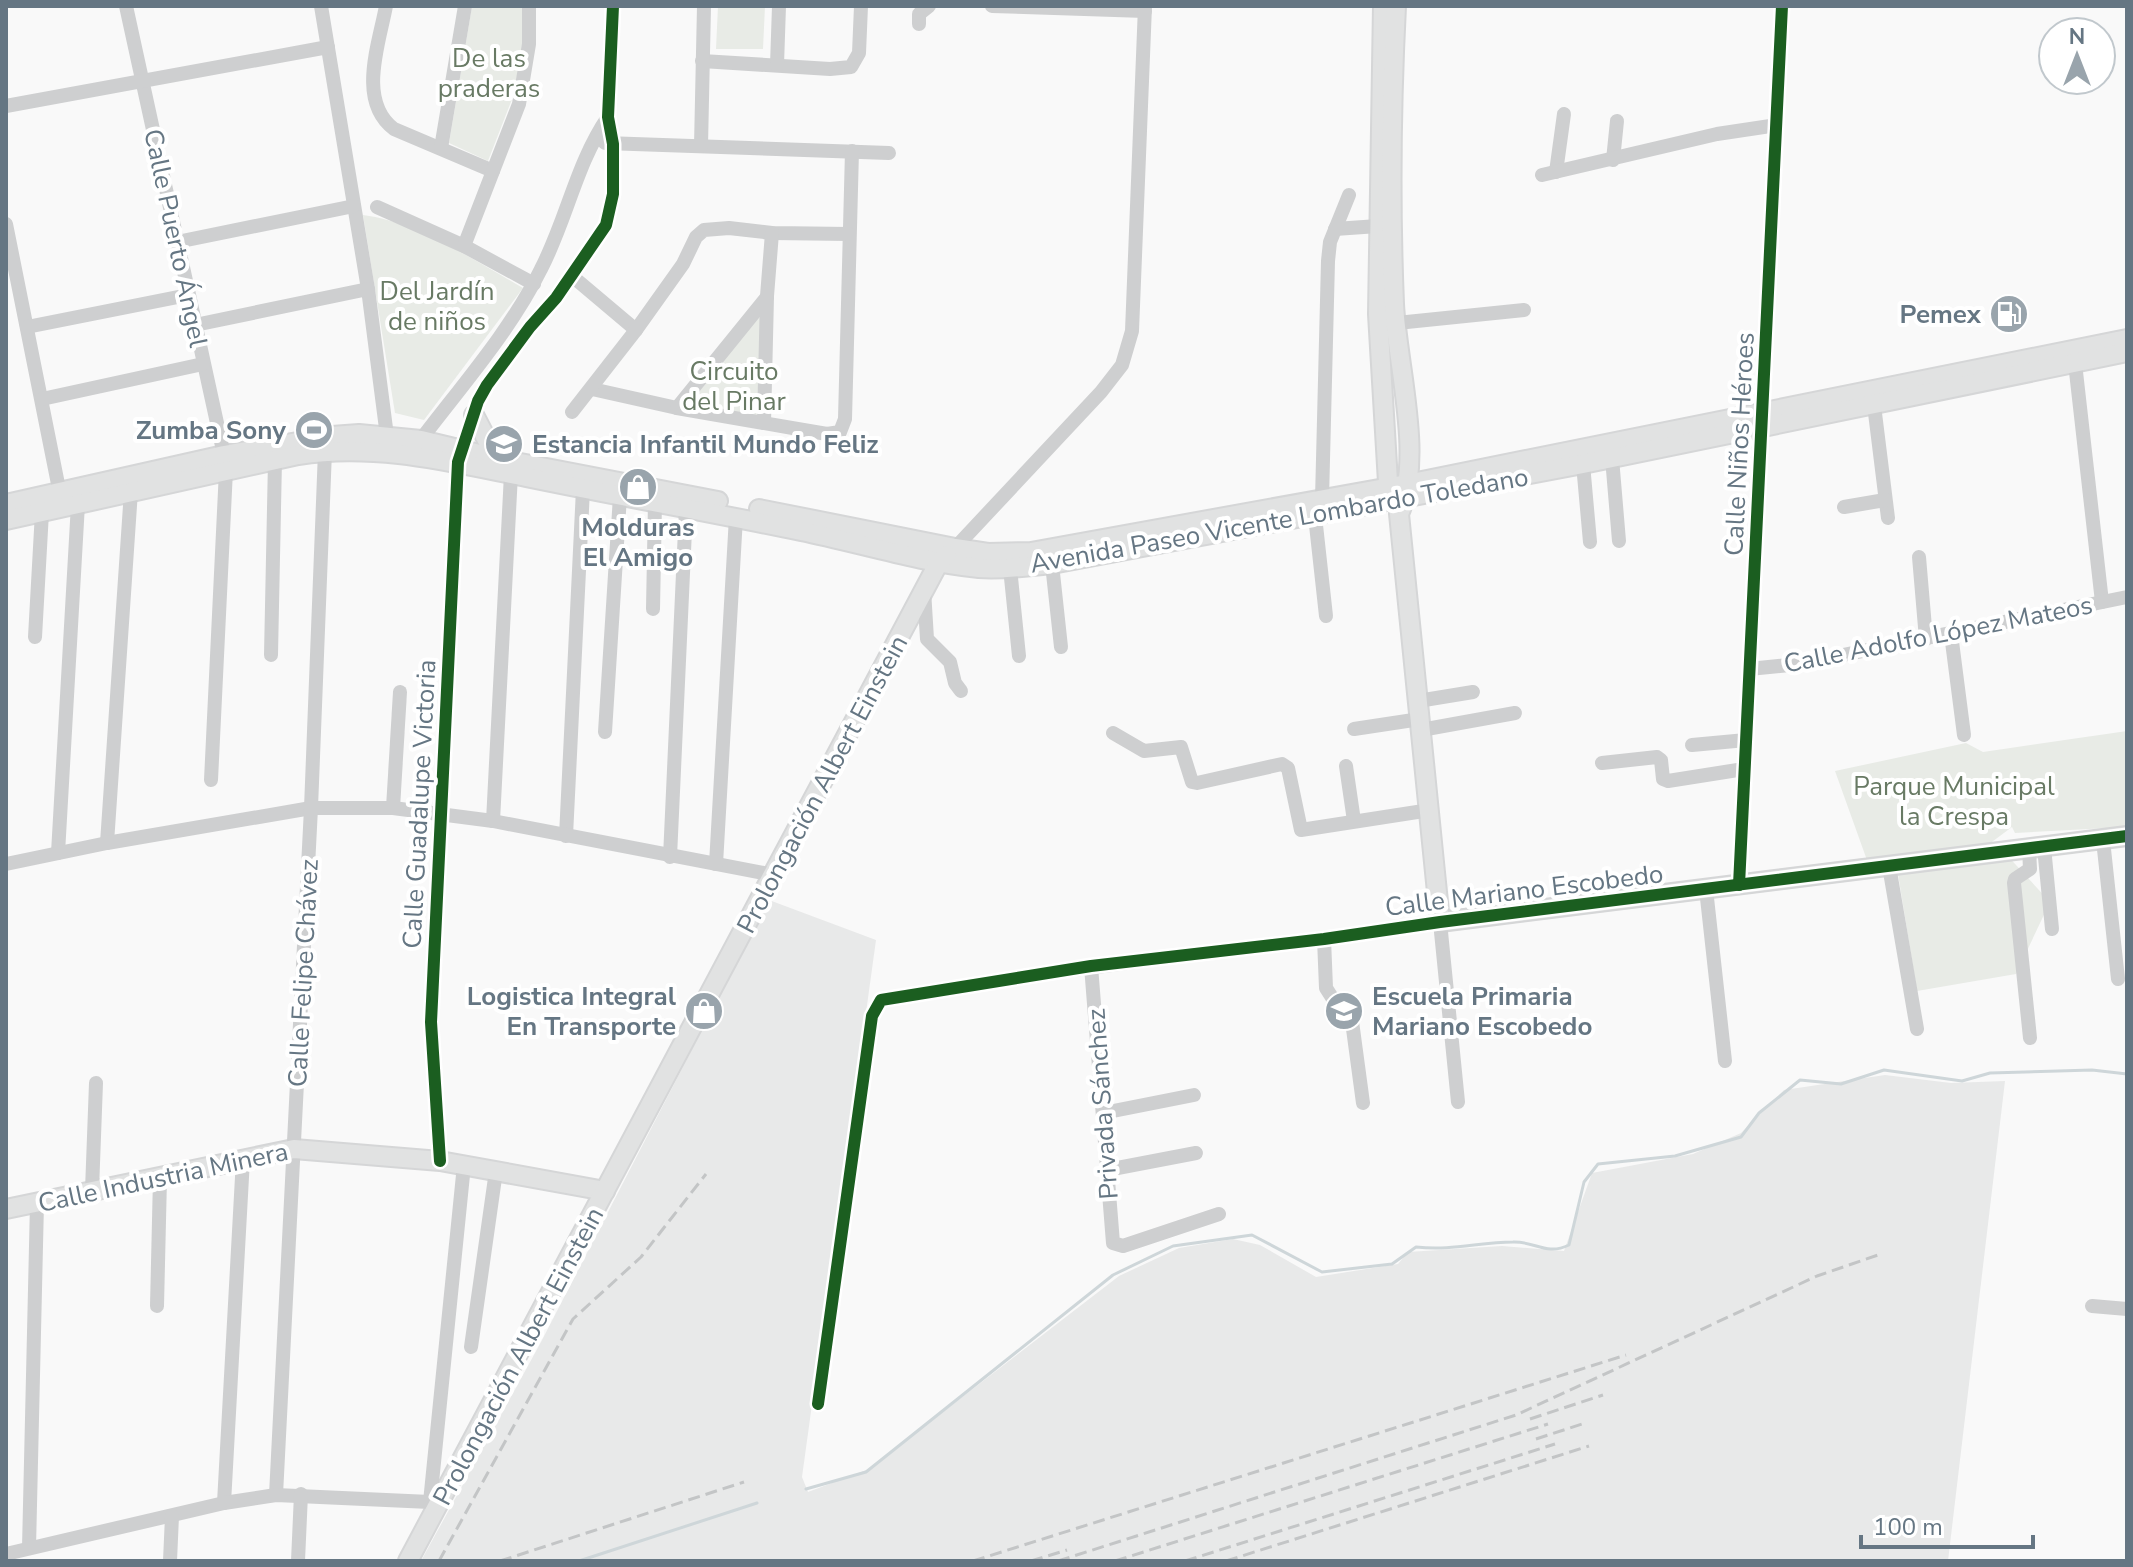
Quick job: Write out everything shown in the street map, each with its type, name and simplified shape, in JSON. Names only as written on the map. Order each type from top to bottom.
[{"type":"main road","points":[[1383,6],[1378,226],[1397,323],[1408,444],[1398,497]]},
{"type":"main road","points":[[1396,6],[1386,263],[1378,314],[1440,922]]},
{"type":"main road","name":"Avenida Paseo Vicente Lombardo Toledano","points":[[1398,497],[2127,339]]},
{"type":"main road","name":"Avenida Paseo Vicente Lombardo Toledano","points":[[6,520],[42,512],[67,501],[332,436],[415,447],[508,467],[955,548],[988,553],[1031,552],[1398,497],[1583,464],[1763,419],[1874,405],[2127,352]]},
{"type":"main road","points":[[474,415],[487,440],[508,467]]},
{"type":"main road","name":"Avenida Paseo Vicente Lombardo Toledano","points":[[6,504],[67,501],[131,491],[225,463],[275,460],[388,443]]},
{"type":"main road","name":"Avenida Paseo Vicente Lombardo Toledano","points":[[508,467],[583,489],[736,517],[939,562],[982,568],[1052,564],[1319,508]]},
{"type":"main road","name":"Prolongación Albert Einstein","points":[[408,1561],[434,1504],[605,1191],[924,589],[939,562],[955,548]]},
{"type":"main road","name":"Calle Mariano Escobedo","points":[[1440,922],[2127,836]]},
{"type":"main road","name":"Calle Industria Minera","points":[[6,1209],[294,1149],[440,1161],[605,1191]]},
{"type":"street","name":"Calle Puerto Ángel","points":[[126,6],[225,463],[211,780]]},
{"type":"street","points":[[321,6],[368,289],[388,443]]},
{"type":"street","points":[[326,29],[333,6]]},
{"type":"street","points":[[386,6],[373,92],[377,110],[384,121],[394,129],[493,171]]},
{"type":"street","points":[[441,148],[465,6]]},
{"type":"street","points":[[464,246],[519,104],[529,44],[529,6]]},
{"type":"street","name":"Calle Guadalupe Victoria","points":[[440,1161],[431,1022],[460,456],[487,385],[572,276],[606,225],[611,211],[613,144],[608,117],[613,6]]},
{"type":"street","points":[[701,146],[704,6]]},
{"type":"street","points":[[777,65],[779,6]]},
{"type":"street","points":[[702,61],[830,69],[851,67],[859,53],[861,6]]},
{"type":"street","points":[[919,24],[919,14],[929,6]]},
{"type":"street","points":[[992,6],[1145,9]]},
{"type":"street","name":"Calle Niños Héroes","points":[[1739,885],[1782,6]]},
{"type":"street","name":"Prolongación Albert Einstein","points":[[955,548],[1101,392],[1122,365],[1132,331],[1145,9]]},
{"type":"street","points":[[6,106],[328,47]]},
{"type":"street","points":[[1564,114],[1549,174],[1717,134],[1777,125]]},
{"type":"street","points":[[415,447],[534,284],[553,244],[591,142],[608,117]]},
{"type":"street","points":[[1613,160],[1617,121]]},
{"type":"street","points":[[591,142],[889,153]]},
{"type":"street","points":[[592,389],[677,408],[835,435],[842,429],[845,419],[852,151]]},
{"type":"street","points":[[1326,616],[1319,508],[1328,261],[1335,229],[1349,195]]},
{"type":"street","points":[[177,242],[354,206]]},
{"type":"street","points":[[377,207],[464,246],[534,284]]},
{"type":"street","points":[[6,224],[9,254],[67,501],[58,853]]},
{"type":"street","points":[[1335,229],[1378,226]]},
{"type":"street","points":[[572,412],[636,330],[683,264],[696,237],[704,230],[849,234]]},
{"type":"street","points":[[764,423],[772,233]]},
{"type":"street","points":[[572,276],[636,330]]},
{"type":"street","points":[[195,325],[368,289]]},
{"type":"street","points":[[27,327],[188,295]]},
{"type":"street","points":[[677,408],[767,296]]},
{"type":"street","points":[[1397,323],[1524,310]]},
{"type":"street","points":[[514,315],[530,327]]},
{"type":"street","points":[[2075,363],[2102,602]]},
{"type":"street","points":[[42,399],[203,364]]},
{"type":"street","points":[[1874,405],[1888,518]]},
{"type":"street","name":"Calle Felipe Chávez","points":[[276,1495],[311,808],[325,451]]},
{"type":"street","points":[[1612,458],[1619,541]]},
{"type":"street","points":[[271,655],[275,460]]},
{"type":"street","points":[[1583,464],[1590,542]]},
{"type":"street","points":[[493,821],[508,467]]},
{"type":"street","points":[[566,836],[583,489]]},
{"type":"street","points":[[107,843],[131,491]]},
{"type":"street","points":[[605,732],[620,496]]},
{"type":"street","points":[[1844,507],[1885,500]]},
{"type":"street","points":[[653,609],[655,502]]},
{"type":"street","points":[[670,857],[686,508]]},
{"type":"street","points":[[35,637],[42,512]]},
{"type":"street","points":[[716,864],[736,517]]},
{"type":"street","points":[[1919,557],[1926,639]]},
{"type":"street","points":[[1052,564],[1061,647]]},
{"type":"street","points":[[1010,568],[1019,656]]},
{"type":"street","points":[[924,589],[927,639],[950,662],[955,683],[961,691]]},
{"type":"street","name":"Calle Adolfo López Mateos","points":[[1749,669],[1799,664],[2127,597]]},
{"type":"street","points":[[1951,634],[1964,735]]},
{"type":"street","points":[[393,808],[400,692]]},
{"type":"street","points":[[1420,717],[1473,692]]},
{"type":"street","points":[[1354,729],[1420,717],[1515,713]]},
{"type":"street","points":[[1113,733],[1139,750],[1181,747],[1192,782],[1197,783],[1282,764],[1288,768],[1301,830],[1430,810]]},
{"type":"street","points":[[1692,745],[1746,740]]},
{"type":"street","points":[[1602,763],[1657,757],[1661,760],[1663,779],[1668,781],[1744,769]]},
{"type":"street","points":[[1346,766],[1354,821]]},
{"type":"street","name":"Calle Guadalupe Victoria","points":[[6,864],[107,843],[311,808],[393,808],[493,821],[774,875]]},
{"type":"street","points":[[2103,840],[2118,979]]},
{"type":"street","points":[[2036,848],[2052,929]]},
{"type":"street","points":[[2030,1038],[2014,883],[2017,877],[2030,869],[2036,848]]},
{"type":"street","points":[[1889,866],[1917,1029]]},
{"type":"street","points":[[1706,889],[1725,1061]]},
{"type":"street","points":[[1440,922],[1458,1102]]},
{"type":"street","name":"Calle Mariano Escobedo","points":[[818,1404],[872,1016],[881,1000],[1091,966],[1440,922]]},
{"type":"street","points":[[1324,939],[1326,988],[1333,999],[1345,1004],[1351,1014],[1363,1103]]},
{"type":"street","name":"Privada Sánchez","points":[[1091,966],[1113,1243],[1123,1246],[1219,1214]]},
{"type":"street","points":[[92,1190],[96,1083]]},
{"type":"street","points":[[1103,1113],[1194,1095]]},
{"type":"street","points":[[1107,1170],[1196,1153]]},
{"type":"street","points":[[224,1503],[243,1159]]},
{"type":"street","points":[[6,1554],[224,1503],[276,1495],[301,1494],[434,1504],[464,1165]]},
{"type":"street","points":[[471,1347],[496,1171]]},
{"type":"street","points":[[157,1306],[160,1178]]},
{"type":"street","points":[[29,1548],[37,1203]]},
{"type":"street","points":[[2092,1306],[2127,1309]]},
{"type":"street","points":[[298,1561],[301,1494]]},
{"type":"street","points":[[170,1561],[172,1516]]},
{"type":"shaded area","points":[[769,900],[876,940],[802,1477],[808,1492],[869,1469],[1119,1276],[1179,1248],[1233,1239],[1260,1245],[1316,1277],[1398,1264],[1408,1252],[1502,1246],[1564,1251],[1592,1173],[1693,1154],[1741,1133],[1784,1090],[1885,1075],[1951,1083],[2005,1081],[1948,1561],[421,1561],[541,1342]]},
{"type":"green space","name":"De las praderas","points":[[472,6],[522,6],[522,45],[514,94],[488,161],[449,143]]},
{"type":"green space","points":[[718,6],[765,6],[763,49],[716,49]]},
{"type":"green space","name":"Del Jardín de niños","points":[[363,215],[424,234],[523,288],[424,420],[395,413]]},
{"type":"green space","name":"Circuito del Pinar","points":[[761,312],[760,419],[684,405]]},
{"type":"green space","name":"Parque Municipal la Crespa","points":[[2127,731],[2127,827],[2015,833],[2012,827],[1977,853],[1868,863],[1835,771],[1966,743],[1983,752]]},
{"type":"green space","name":"Parque Municipal la Crespa","points":[[2004,852],[2050,902],[2016,974],[1917,991],[1898,874],[1891,868]]},
{"type":"waterway","points":[[806,1489],[866,1472],[1113,1275],[1173,1246],[1252,1235],[1322,1272],[1392,1264],[1416,1247],[1513,1242],[1547,1249],[1561,1248],[1569,1245],[1584,1182],[1598,1164],[1675,1156],[1741,1137],[1759,1113],[1800,1080],[1841,1084],[1884,1070],[1962,1081],[1990,1073],[2092,1070],[2127,1074]]},
{"type":"waterway","points":[[579,1561],[757,1503]]},
{"type":"railway","points":[[439,1561],[573,1319],[641,1257],[706,1174]]},
{"type":"railway","points":[[1058,1561],[1516,1415],[1817,1276],[1878,1255]]},
{"type":"railway","points":[[973,1561],[1626,1355]]},
{"type":"railway","points":[[1530,1419],[1603,1395]]},
{"type":"railway","points":[[1115,1561],[1548,1424]]},
{"type":"railway","points":[[1536,1439],[1582,1424]]},
{"type":"railway","points":[[1185,1561],[1555,1444]]},
{"type":"railway","points":[[1226,1561],[1589,1446]]},
{"type":"railway","points":[[500,1561],[744,1482]]},
{"type":"railway","points":[[1031,1561],[1067,1550]]},
{"type":"cycle path","points":[[440,1161],[431,1022],[458,462],[478,401],[487,385],[556,298],[606,225],[613,194],[613,144],[608,117],[613,6]]},
{"type":"cycle path","points":[[1739,885],[1782,6]]},
{"type":"cycle path","points":[[818,1404],[872,1016],[881,1000],[1091,966],[2127,836]]},
{"type":"place","name":"Pemex","points":[[2009,314]]},
{"type":"place","name":"Zumba Sony","points":[[314,430]]},
{"type":"place","name":"Estancia Infantil Mundo Feliz","points":[[504,444]]},
{"type":"place","name":"Molduras El Amigo","points":[[638,487]]},
{"type":"place","name":"Logistica Integral En Transporte","points":[[704,1011]]},
{"type":"place","name":"Escuela Primaria Mariano Escobedo","points":[[1344,1011]]}]
